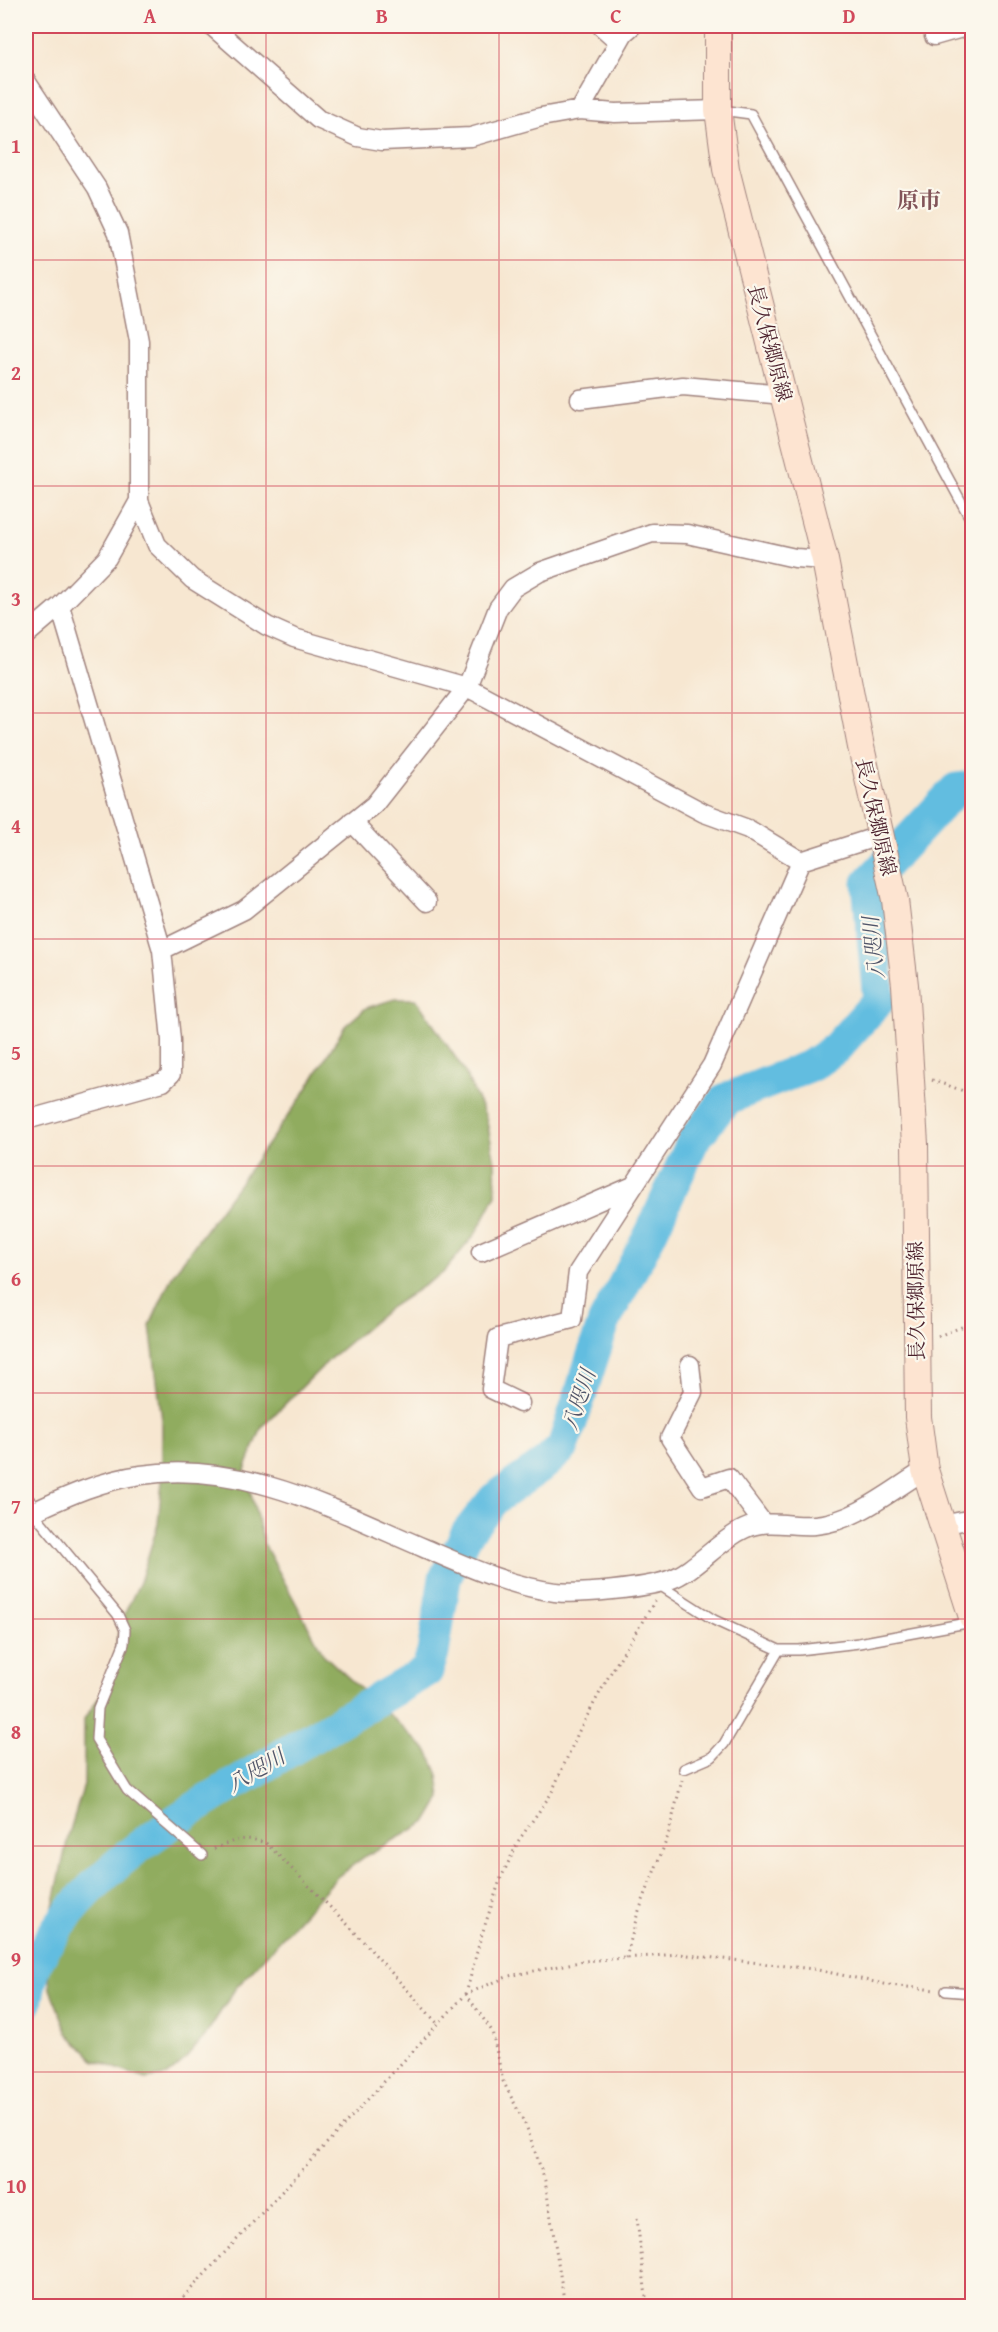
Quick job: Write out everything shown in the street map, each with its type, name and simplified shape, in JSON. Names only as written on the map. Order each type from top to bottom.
[{"type":"main road","name":"長久保郷原線","points":[[718,26],[718,110],[726,170],[825,560],[896,911],[905,985],[915,1144],[918,1417],[925,1470],[972,1617]]},
{"type":"street","points":[[601,26],[619,42]]},
{"type":"street","points":[[580,110],[619,42],[632,26]]},
{"type":"street","points":[[934,36],[969,26]]},
{"type":"street","points":[[222,29],[318,119],[358,137],[382,141],[471,137],[541,117],[580,110],[615,113],[718,110]]},
{"type":"street","points":[[26,81],[97,188],[118,233],[139,341],[140,501],[157,545],[192,579],[267,626],[322,647],[467,687],[704,813],[748,829],[801,861]]},
{"type":"street","points":[[580,399],[683,386],[784,395]]},
{"type":"street","points":[[26,635],[60,606],[107,558],[140,501]]},
{"type":"street","points":[[162,950],[244,910],[374,805],[467,687],[498,608],[513,588],[540,572],[652,533],[687,534],[795,558],[825,560]]},
{"type":"street","points":[[26,1120],[163,1082],[171,1074],[171,1040],[162,950],[60,606]]},
{"type":"street","points":[[352,822],[427,902]]},
{"type":"street","points":[[520,1403],[491,1389],[498,1338],[572,1319],[578,1272],[712,1065],[801,861],[882,835]]},
{"type":"street","points":[[481,1252],[633,1186]]},
{"type":"street","points":[[690,1365],[693,1392],[670,1438],[702,1487],[729,1478],[763,1523]]},
{"type":"street","points":[[29,1507],[98,1484],[141,1475],[189,1472],[223,1475],[297,1494],[438,1554],[465,1568],[554,1592],[581,1592],[670,1580],[744,1529],[763,1523],[816,1525],[851,1516],[925,1470]]},
{"type":"street","points":[[942,1525],[972,1519]]},
{"type":"lane","points":[[718,110],[751,114],[971,520]]},
{"type":"lane","points":[[29,1507],[118,1615],[125,1630],[124,1644],[98,1708],[96,1738],[127,1790],[202,1856]]},
{"type":"lane","points":[[664,1588],[714,1620],[779,1650],[859,1643],[972,1622]]},
{"type":"lane","points":[[684,1769],[712,1757],[723,1744],[779,1650]]},
{"type":"lane","points":[[946,1991],[972,1993]]},
{"type":"path","points":[[910,1072],[972,1094]]},
{"type":"path","points":[[916,1345],[972,1323]]},
{"type":"path","points":[[565,2307],[545,2181],[527,2128],[503,2081],[492,2031],[466,1994],[480,1940],[500,1880],[519,1840],[551,1794],[579,1731],[610,1674],[664,1588]]},
{"type":"path","points":[[626,1958],[637,1916],[668,1836],[684,1769]]},
{"type":"path","points":[[202,1856],[239,1839],[256,1839],[267,1844],[351,1928],[438,2024]]},
{"type":"path","points":[[175,2307],[466,1994],[509,1976],[584,1961],[680,1954],[813,1969],[889,1985],[946,1991]]},
{"type":"path","points":[[637,2218],[647,2307]]},
{"type":"green space","points":[[395,999],[416,999],[462,1067],[486,1117],[495,1162],[496,1195],[476,1233],[443,1273],[391,1307],[334,1355],[262,1427],[245,1470],[264,1544],[324,1655],[428,1751],[438,1775],[441,1798],[427,1822],[367,1855],[337,1877],[235,1989],[205,2036],[181,2064],[167,2076],[145,2079],[94,2060],[68,2033],[50,1989],[46,1939],[68,1837],[84,1785],[84,1719],[107,1686],[114,1662],[120,1623],[140,1582],[158,1524],[162,1481],[162,1420],[150,1325],[172,1276],[303,1095],[345,1026],[366,1008]]},
{"type":"waterway","name":"八咫川","points":[[26,2003],[33,1972],[40,1955],[60,1925],[109,1871],[168,1826],[199,1806],[322,1731],[427,1671],[433,1653],[445,1578],[467,1533],[494,1499],[547,1462],[563,1447],[604,1322],[651,1233],[693,1141],[726,1099],[812,1065],[836,1048],[879,1000],[868,883],[956,789],[972,787]]},
{"type":"district","name":"原市","points":[[919,200]]}]
